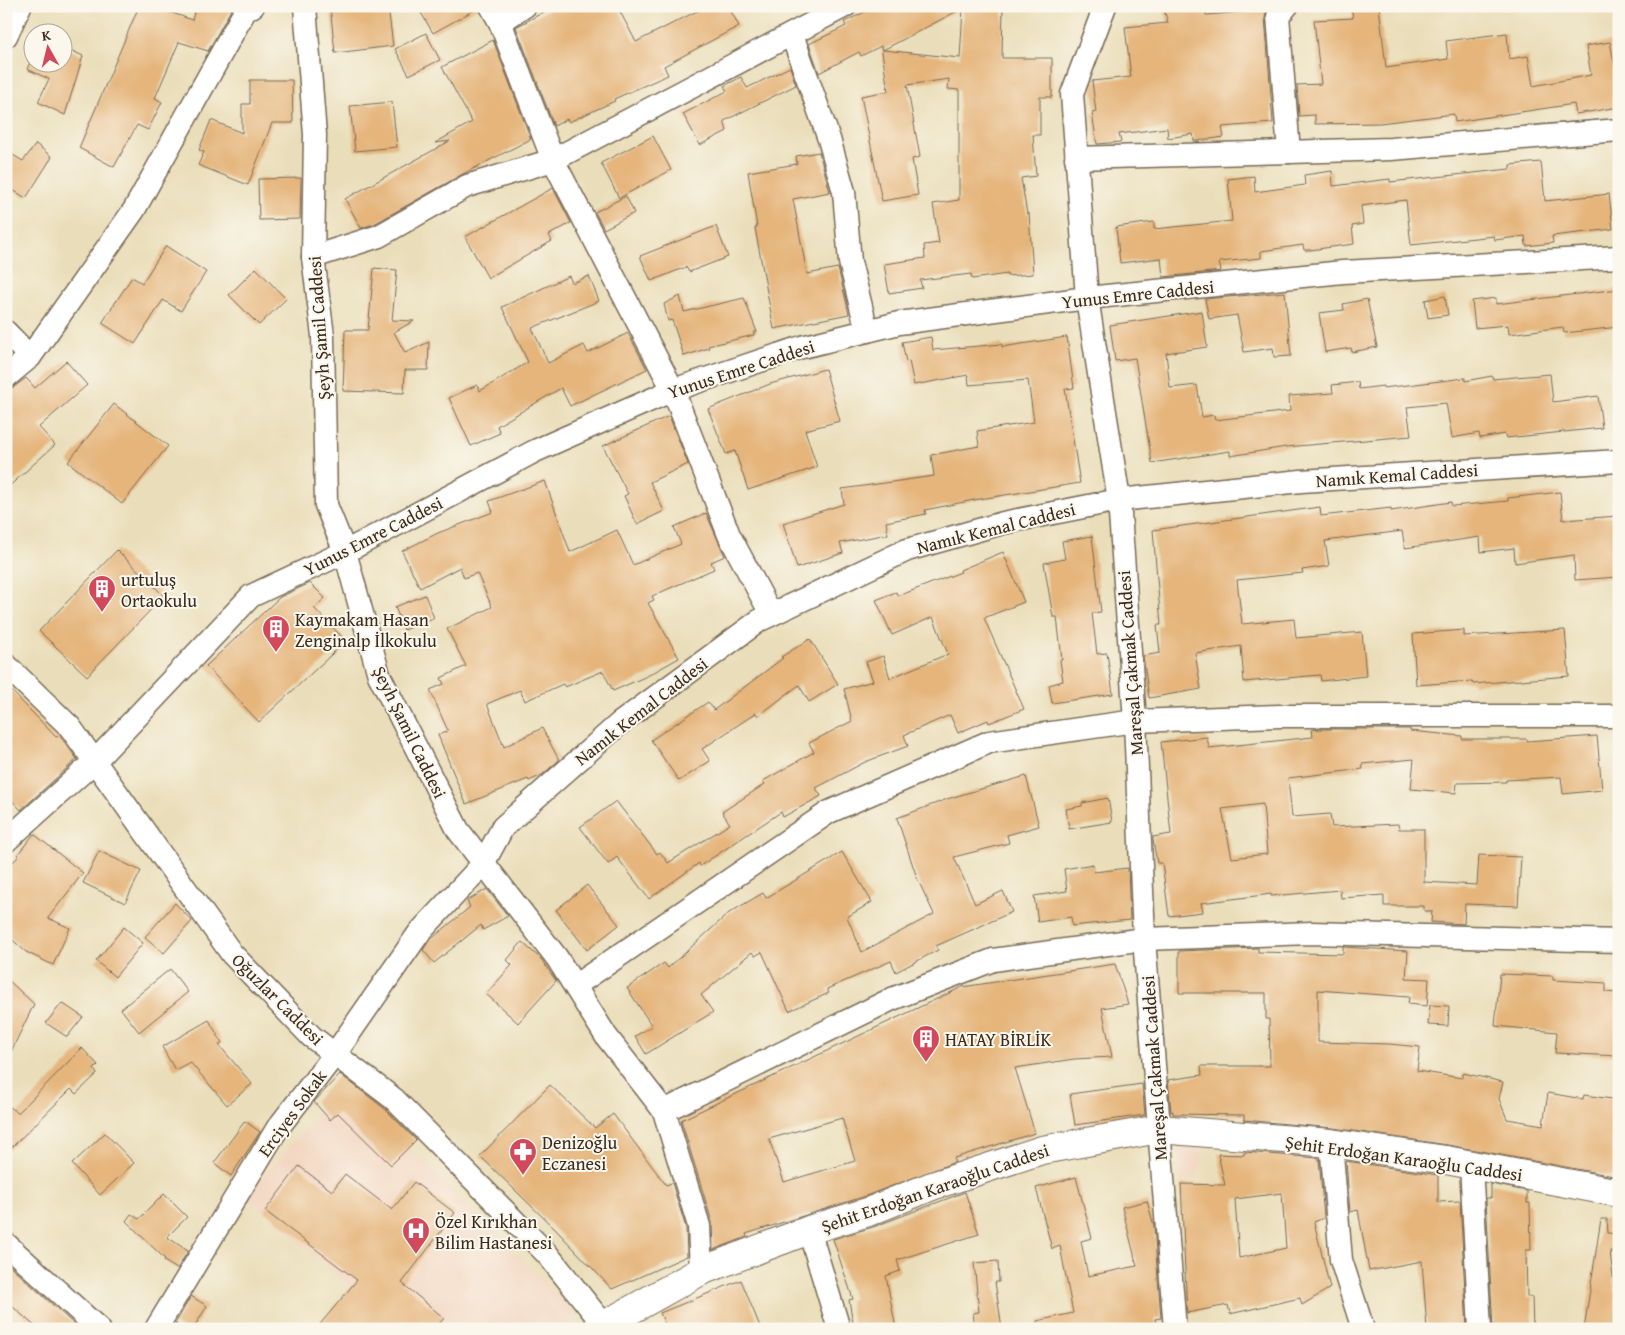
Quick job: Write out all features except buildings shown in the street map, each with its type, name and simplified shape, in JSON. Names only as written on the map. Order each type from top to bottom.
[{"type":"main road","name":"Şehit Erdoğan Karaoğlu Caddesi","points":[[602,1327],[701,1271],[809,1230],[868,1212],[932,1186],[1042,1150],[1159,1129],[1331,1143],[1471,1165],[1619,1193]]},
{"type":"street","points":[[6,36],[20,6]]},
{"type":"street","name":"Şeyh Şamil Caddesi","points":[[305,6],[315,135],[313,257],[323,336],[326,504],[345,552],[378,675],[458,830],[576,985],[606,1036],[664,1111],[699,1226],[701,1271]]},
{"type":"street","points":[[525,6],[495,14],[552,160],[673,390],[729,535],[771,614]]},
{"type":"street","points":[[313,257],[379,236],[467,186],[552,160],[845,6]]},
{"type":"street","name":"Mareşal Çakmak Caddesi","points":[[1105,6],[1072,94],[1087,298],[1119,500],[1135,721],[1144,939],[1175,1329]]},
{"type":"street","points":[[1287,6],[1278,16],[1288,152]]},
{"type":"street","points":[[6,377],[30,357],[134,210],[245,8]]},
{"type":"street","points":[[792,35],[829,138],[844,192],[850,262],[867,331]]},
{"type":"street","points":[[1076,158],[1391,149],[1619,130]]},
{"type":"street","name":"Yunus Emre Caddesi","points":[[7,840],[95,761],[251,596],[345,552],[535,451],[673,390],[802,347],[899,323],[1087,298],[1343,272],[1619,257]]},
{"type":"street","points":[[6,332],[30,357]]},
{"type":"street","name":"Namık Kemal Caddesi","points":[[483,864],[503,827],[620,722],[760,620],[907,550],[1003,523],[1119,500],[1301,481],[1619,461]]},
{"type":"street","name":"Oğuzlar Caddesi","points":[[6,665],[70,727],[232,954],[312,1037],[394,1099],[548,1255],[602,1327]]},
{"type":"street","points":[[576,985],[829,812],[989,742],[1135,721],[1280,716],[1619,716]]},
{"type":"street","name":"Erciyes Sokak","points":[[156,1329],[277,1130],[335,1054],[419,933],[483,864]]},
{"type":"street","points":[[664,1111],[892,999],[993,960],[1144,939],[1311,932],[1619,941]]},
{"type":"street","points":[[1331,1143],[1341,1260],[1363,1329]]},
{"type":"street","points":[[1471,1165],[1480,1329]]},
{"type":"street","points":[[809,1230],[839,1329]]},
{"type":"street","points":[[6,1244],[99,1329]]},
{"type":"shaded area","name":"Özel Kırıkhan Bilim Hastanesi","points":[[343,1084],[576,1313],[559,1329],[400,1329],[247,1197]]},
{"type":"shaded area","points":[[1179,1147],[1205,1151],[1195,1180],[1181,1180]]},
{"type":"place","name":"urtuluş Ortaokulu","points":[[102,613]]},
{"type":"place","name":"Kaymakam Hasan Zenginalp İlkokulu","points":[[276,653]]},
{"type":"place","name":"HATAY BİRLİK","points":[[926,1063]]},
{"type":"place","name":"Denizoğlu Eczanesi","points":[[523,1176]]},
{"type":"place","name":"Özel Kırıkhan Bilim Hastanesi","points":[[416,1255]]}]
